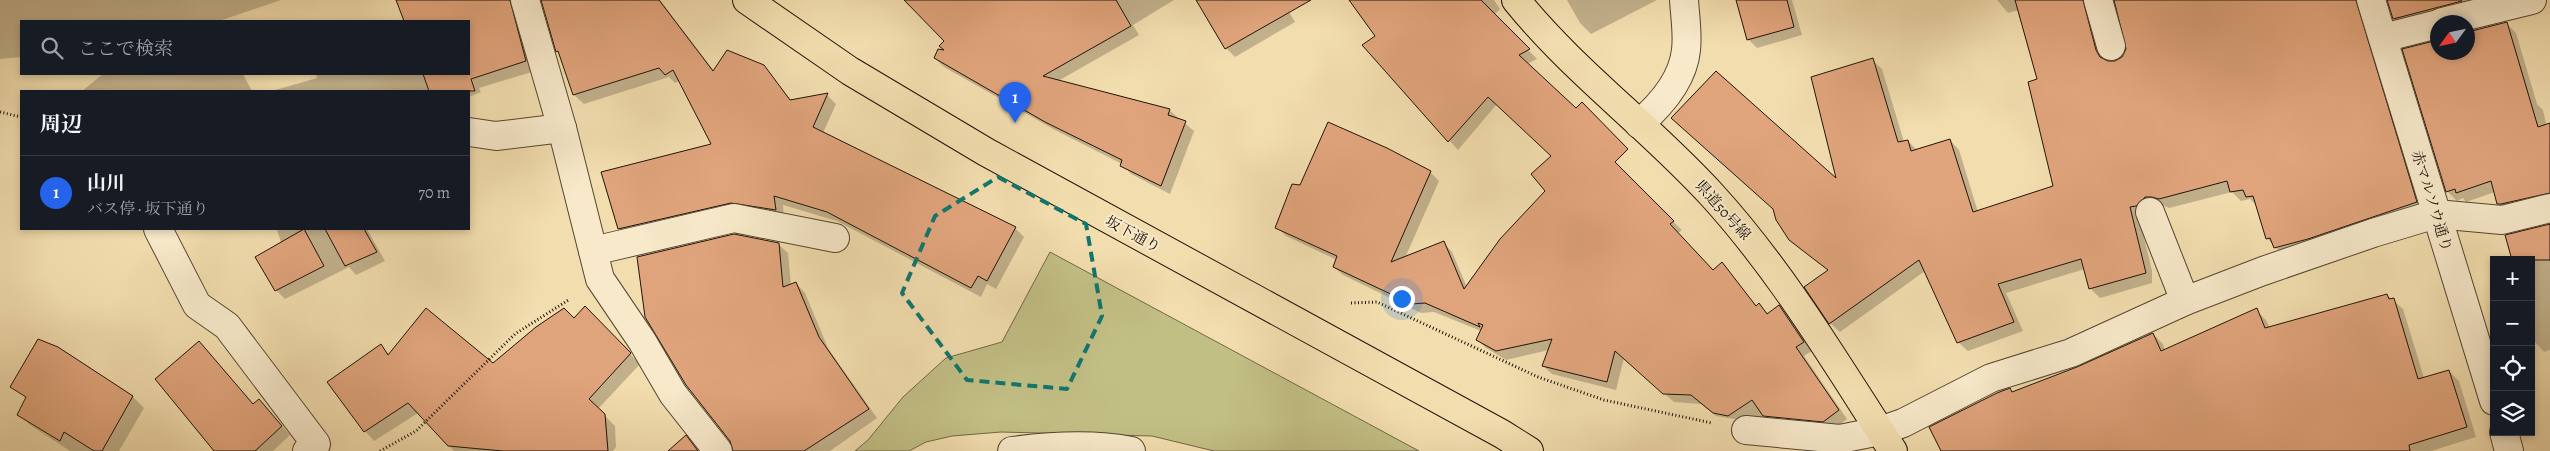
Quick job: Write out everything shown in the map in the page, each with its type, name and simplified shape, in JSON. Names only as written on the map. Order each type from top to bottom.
[{"type":"main road","name":"坂下通り","points":[[747,0],[850,70],[986,152],[1502,434],[1529,451]]},
{"type":"main road","name":"県道50号線","points":[[1516,0],[1556,44],[1711,194],[1748,237],[1818,333],[1887,441]]},
{"type":"street","points":[[525,0],[562,128],[600,279],[642,341],[673,394],[718,451]]},
{"type":"street","points":[[1639,124],[1654,111],[1676,82],[1683,64],[1686,50],[1684,0]]},
{"type":"street","points":[[2098,0],[2111,46]]},
{"type":"street","name":"赤マルソウ通り","points":[[2372,0],[2491,391]]},
{"type":"street","points":[[2471,15],[2532,0]]},
{"type":"street","points":[[2383,38],[2430,26]]},
{"type":"street","points":[[470,132],[496,136],[562,128]]},
{"type":"street","points":[[1746,430],[1840,439],[1887,441],[1903,422],[1992,378],[2071,353],[2185,301],[2263,270],[2436,214],[2502,220],[2550,208]]},
{"type":"street","points":[[2150,212],[2185,301]]},
{"type":"street","points":[[593,251],[734,218],[835,238]]},
{"type":"street","points":[[159,230],[197,305],[227,326],[316,444],[307,451]]},
{"type":"street","points":[[2505,436],[2509,451]]},
{"type":"street","points":[[1012,451],[1066,447],[1115,448],[1130,451]]},
{"type":"path","points":[[0,112],[20,117]]},
{"type":"path","points":[[380,451],[416,430],[515,334],[600,279]]},
{"type":"path","points":[[1351,303],[1377,302],[1538,377],[1604,400],[1746,430]]},
{"type":"highlighted area","points":[[998,177],[1086,224],[1102,316],[1067,389],[967,380],[902,293],[935,216]]},
{"type":"shaded area","points":[[1050,252],[1419,451],[1214,451],[1152,436],[1001,432],[952,436],[926,442],[909,451],[855,451],[868,440],[903,397],[946,358],[1002,342]]},
{"type":"building","points":[[396,0],[510,0],[526,61],[471,79],[475,91],[429,90],[423,75],[470,75],[470,20],[404,20]]},
{"type":"building","points":[[541,0],[659,0],[713,71],[727,50],[764,65],[790,100],[828,93],[813,127],[1016,227],[987,281],[978,276],[971,288],[827,212],[774,196],[776,210],[731,203],[618,229],[601,172],[711,144],[673,70],[665,75],[659,68],[573,95],[558,51],[556,52]]},
{"type":"building","points":[[904,0],[1116,0],[1131,26],[1043,76],[1170,109],[1168,115],[1186,121],[1161,186],[1120,166],[1122,160],[1045,122],[934,58],[938,49],[944,50],[939,46],[944,41]]},
{"type":"building","points":[[1196,0],[1311,0],[1225,49]]},
{"type":"building","points":[[1349,0],[1481,0],[1530,49],[1519,55],[1576,108],[1582,102],[1628,149],[1615,162],[1674,221],[1670,224],[1713,270],[1722,262],[1756,306],[1759,303],[1767,314],[1779,305],[1804,342],[1796,347],[1839,410],[1823,422],[1763,416],[1752,400],[1728,416],[1713,413],[1691,395],[1663,394],[1615,351],[1607,382],[1542,366],[1552,339],[1496,351],[1476,340],[1483,325],[1478,323],[1480,327],[1425,303],[1412,304],[1333,267],[1337,256],[1275,228],[1292,184],[1300,185],[1328,122],[1387,148],[1431,171],[1391,262],[1444,241],[1464,289],[1500,239],[1545,191],[1531,174],[1551,156],[1488,97],[1448,142],[1362,45],[1375,36]]},
{"type":"building","points":[[1736,0],[1787,0],[1794,27],[1747,40]]},
{"type":"building","points":[[2015,0],[2083,0],[2096,50],[2100,57],[2108,61],[2115,61],[2122,57],[2126,49],[2114,0],[2356,0],[2417,202],[2308,239],[2274,248],[2270,238],[2266,239],[2253,196],[2246,197],[2243,190],[2230,192],[2227,181],[2159,199],[2145,197],[2136,206],[2130,207],[2146,273],[2089,289],[2081,259],[1998,284],[2014,322],[1957,343],[1919,260],[1829,324],[1804,287],[1828,270],[1789,240],[1776,220],[1773,209],[1671,118],[1716,71],[1836,178],[1811,77],[1873,58],[1898,142],[1908,140],[1911,151],[1950,139],[1973,212],[2053,186],[2028,82],[2037,79]]},
{"type":"building","points":[[2387,0],[2461,0],[2462,1],[2393,19]]},
{"type":"building","points":[[2507,22],[2538,127],[2550,123],[2550,193],[2497,204],[2491,181],[2456,193],[2455,189],[2446,192],[2402,49],[2430,42],[2430,60],[2475,60],[2475,30]]},
{"type":"building","points":[[2550,224],[2550,260],[2535,260],[2535,256],[2511,256],[2505,235]]},
{"type":"building","points":[[305,230],[324,266],[275,291],[255,257]]},
{"type":"building","points":[[326,230],[365,230],[377,252],[345,266]]},
{"type":"building","points":[[734,234],[779,243],[783,287],[796,282],[819,337],[869,409],[804,451],[733,451],[730,441],[686,385],[645,317],[637,257]]},
{"type":"building","points":[[2387,294],[2389,299],[2394,298],[2418,379],[2449,370],[2467,427],[2409,445],[2410,451],[1941,451],[1929,427],[1997,393],[2010,388],[2012,392],[2077,367],[2153,333],[2161,351],[2257,308],[2265,328]]},
{"type":"building","points":[[585,306],[631,353],[589,399],[605,414],[608,451],[503,451],[448,446],[408,403],[364,432],[327,382],[381,344],[388,355],[426,308],[493,363],[536,327],[564,308],[574,318]]},
{"type":"building","points":[[38,339],[58,347],[133,396],[102,451],[94,451],[64,432],[60,441],[17,415],[26,397],[10,387]]},
{"type":"building","points":[[199,341],[253,404],[259,399],[282,426],[255,451],[214,451],[155,379]]},
{"type":"building","points":[[686,435],[698,451],[668,451]]},
{"type":"place","name":"山川","points":[[1015,123]]}]
